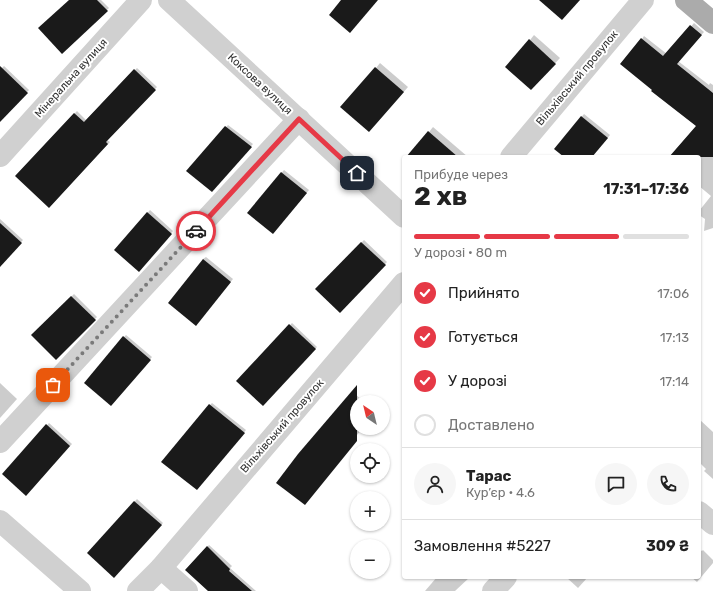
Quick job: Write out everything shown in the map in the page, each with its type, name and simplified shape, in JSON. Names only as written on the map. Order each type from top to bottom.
[{"type":"main road","points":[[686,0],[713,23]]},
{"type":"street","name":"Мінеральна вулиця","points":[[0,156],[141,0]]},
{"type":"street","name":"Коксова вулиця","points":[[169,0],[402,215]]},
{"type":"street","name":"Вільхівський провулок","points":[[513,155],[643,0]]},
{"type":"street","points":[[0,442],[299,119]]},
{"type":"street","name":"Вільхівський провулок","points":[[138,591],[161,568],[402,286]]},
{"type":"street","points":[[701,514],[713,524]]},
{"type":"street","points":[[0,521],[80,591]]},
{"type":"street","points":[[161,568],[187,591]]},
{"type":"street","points":[[493,591],[504,579]]},
{"type":"building","points":[[69,0],[97,0],[108,11],[62,54],[38,28]]},
{"type":"building","points":[[341,0],[378,0],[350,33],[329,15]]},
{"type":"building","points":[[539,0],[580,0],[562,20]]},
{"type":"building","points":[[690,25],[702,35],[677,64],[713,93],[713,157],[701,157],[701,155],[671,155],[696,126],[651,91],[652,90],[620,64],[641,38],[663,56]]},
{"type":"building","points":[[529,39],[556,64],[531,90],[505,67]]},
{"type":"building","points":[[0,66],[28,93],[0,122]]},
{"type":"building","points":[[375,67],[404,92],[369,132],[340,107]]},
{"type":"building","points":[[134,69],[156,90],[106,142],[108,144],[49,208],[15,176],[74,113],[84,122]]},
{"type":"building","points":[[581,116],[608,138],[594,155],[562,155],[554,149]]},
{"type":"building","points":[[225,126],[252,147],[212,192],[186,171]]},
{"type":"building","points":[[428,131],[456,155],[408,155]]},
{"type":"building","points":[[281,172],[307,193],[273,234],[247,213]]},
{"type":"building","points":[[147,212],[172,234],[139,272],[114,250]]},
{"type":"building","points":[[0,223],[22,243],[0,267]]},
{"type":"building","points":[[361,242],[386,265],[340,313],[315,289]]},
{"type":"building","points":[[203,259],[231,282],[196,326],[168,303]]},
{"type":"building","points":[[71,296],[96,320],[56,360],[31,335]]},
{"type":"building","points":[[289,324],[316,349],[263,406],[236,381]]},
{"type":"building","points":[[123,336],[151,360],[111,406],[84,383]]},
{"type":"building","points":[[357,385],[357,395],[350,395],[350,435],[357,435],[357,441],[355,443],[350,443],[350,450],[305,505],[276,483],[298,454]]},
{"type":"building","points":[[209,404],[245,433],[197,490],[161,462]]},
{"type":"building","points":[[46,424],[70,446],[26,496],[2,474]]},
{"type":"building","points":[[134,501],[162,525],[114,578],[87,553]]},
{"type":"building","points":[[207,546],[230,569],[229,571],[252,591],[208,591],[185,570]]},
{"type":"way so far","points":[[53,385],[196,231]]},
{"type":"route","points":[[196,231],[299,119],[357,173]]}]
